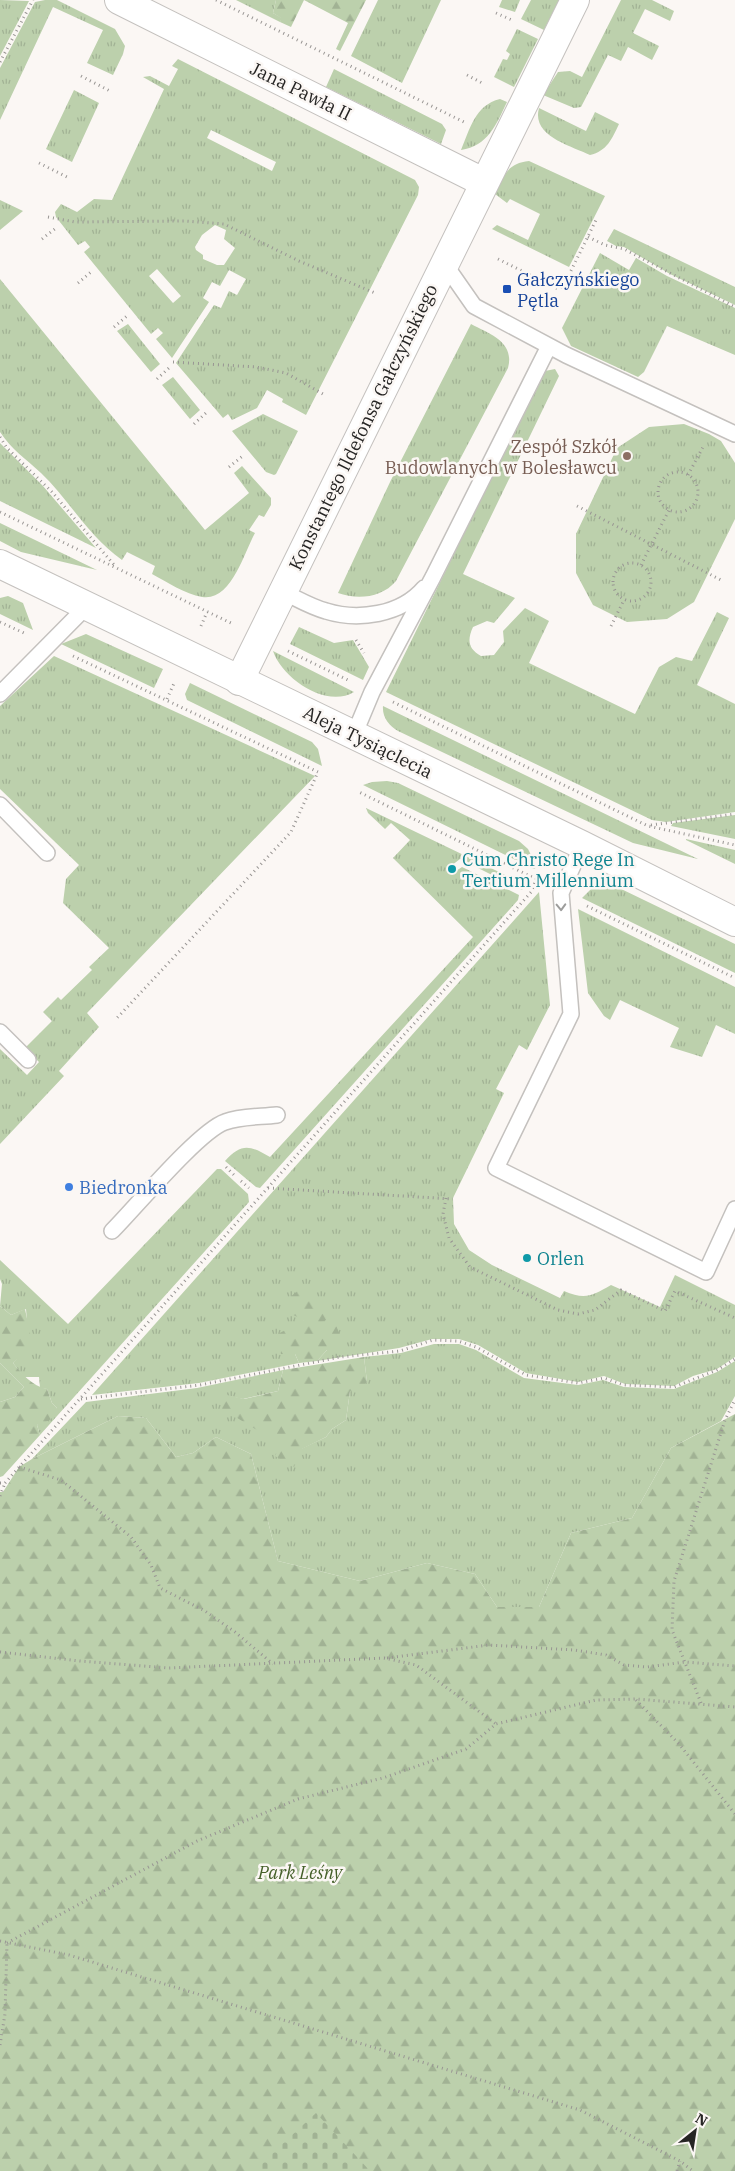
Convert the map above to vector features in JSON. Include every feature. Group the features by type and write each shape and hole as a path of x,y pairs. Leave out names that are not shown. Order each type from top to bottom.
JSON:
{"street":[{"name":"Jana Pawła II","path":"119,0 483,182"},
{"name":"Konstantego Ildefonsa Gałczyńskiego","path":"239,681 574,0"},
{"name":"Aleja Tysiąclecia","path":"0,564 582,845 684,899 735,922"}],"lane":[{"name":"Konstantego Ildefonsa Gałczyńskiego","path":"444,263 474,306 549,346 735,434"},
{"path":"354,735 379,679 433,577 549,346"},
{"path":"283,592 326,612 378,615 419,594 433,577"},
{"path":"0,694 87,606"},
{"path":"0,805 47,853"},
{"path":"582,845 561,893 571,1014 496,1168 706,1272 735,1209"},
{"path":"684,899 735,910"},
{"path":"0,1032 28,1060"},
{"path":"112,1231 195,1144 223,1123 244,1118 277,1115"}],"path":[{"path":"0,62 32,0"},
{"path":"216,0 466,123"},
{"path":"496,13 514,21"},
{"path":"467,75 484,84"},
{"path":"81,76 110,91"},
{"path":"39,163 67,177"},
{"path":"48,217 75,222 186,221 224,224 299,262 374,293"},
{"path":"498,259 558,288 564,285 596,220"},
{"path":"42,239 56,228"},
{"path":"588,237 605,245 624,249 735,307"},
{"path":"78,283 92,271"},
{"path":"114,327 128,315"},
{"path":"157,379 172,364 256,367 286,373 323,394"},
{"path":"194,424 208,411"},
{"path":"688,475 714,424"},
{"path":"0,437 7,448 52,492 117,568"},
{"path":"229,467 244,455"},
{"path":"670,474 688,475 696,486 696,499 693,505 681,512 669,510 663,506 658,495 660,483 670,474"},
{"path":"576,506 721,580"},
{"path":"641,565 669,510"},
{"path":"0,512 233,624"},
{"path":"629,562 641,565 650,575 650,587 643,598 637,601 624,600 615,591 613,585 614,573 618,568 629,562"},
{"path":"611,626 624,600"},
{"path":"202,621 207,612"},
{"path":"340,613 379,679"},
{"path":"0,622 25,634"},
{"path":"282,648 354,683"},
{"path":"67,653 318,772 291,832 117,1018"},
{"path":"167,699 177,677"},
{"path":"391,701 648,826 735,845"},
{"path":"0,1496 5,1483 19,1467 532,891 536,879 357,791"},
{"path":"648,826 735,814"},
{"path":"586,906 735,978"},
{"path":"226,1167 235,1176"},
{"path":"241,1181 249,1188"},
{"path":"268,1188 452,1198"},
{"path":"446,1198 443,1214 449,1238 470,1267 558,1310 578,1314 595,1310 622,1290 665,1311 675,1291 735,1318"},
{"path":"80,1399 200,1385 340,1357 400,1350 433,1340 458,1341 501,1360 526,1375 578,1383 604,1378 624,1385 674,1387 717,1370 735,1359"},
{"path":"701,1702 672,1630 674,1581 725,1420 735,1400"},
{"path":"19,1467 61,1480 131,1537 151,1565 160,1588 204,1611 235,1632 274,1664"},
{"path":"0,1483 5,1483"},
{"path":"0,1652 169,1668 384,1658 489,1645 574,1650 606,1655 624,1665 647,1667 685,1662 735,1666"},
{"path":"384,1658 416,1665 496,1724"},
{"path":"7,1943 197,1841 298,1799 383,1778 466,1749 496,1724 596,1700 701,1702 735,1706"},
{"path":"636,1700 679,1744 735,1814"},
{"path":"0,1941 69,1955 580,2110 680,2161 693,2171"},
{"path":"0,2045 5,2014 7,1943"},
{"path":"677,2171 680,2161"}],"green space":[{"path":"0,0 29,1 0,56"},
{"path":"57,0 115,29 125,46 123,54 113,75 87,63 103,30 53,7 0,120 0,68 35,2"},
{"path":"236,0 276,0 273,13 282,18 280,22"},
{"path":"276,0 304,0 291,27 280,22 281,18 273,13"},
{"path":"304,0 366,0 340,51 336,49 348,23"},
{"path":"378,0 441,0 402,83 351,56"},
{"path":"502,0 520,0 515,12 499,7"},
{"path":"531,0 559,0 544,30 521,19"},
{"path":"621,0 652,0 674,11 670,21 645,9 633,33 659,46 652,60 628,47 621,61 608,55 581,107 574,108 543,95 558,72 570,71 582,77"},
{"path":"517,29 538,39 514,87 494,77 503,59 507,60 510,54 506,51"},
{"path":"178,59 415,180 419,187 418,195 306,415 282,402 283,399 267,390 257,408 232,420 228,414 223,418 176,363 214,305 221,308 229,291 237,295 246,279 229,270 220,286 212,282 203,298 209,302 172,358 156,339 163,333 158,328 151,334 84,252 90,247 85,241 78,245 56,217 55,212 61,204 77,212 94,199 112,200 164,89 143,77 150,76 169,86 178,69 172,66","holes":["211,130 276,162 272,171 207,138","215,225 226,230 224,239 235,248 224,265 217,265 203,259 203,255 196,250 195,247 202,235","157,269 181,296 173,303 149,276"]},
{"path":"334,69 442,124 446,130 441,144 326,87"},
{"path":"74,90 99,103 72,162 46,149"},
{"path":"500,99 507,102 490,133 478,144 461,150 474,119 479,112 492,102"},
{"path":"539,108 586,131 595,112 619,124 605,147 601,151 590,155 563,144 547,133 541,126 538,118"},
{"path":"529,161 605,196 569,267 492,229 497,225 528,240 540,214 510,199 507,203 495,194 503,177 511,168 522,162"},
{"path":"0,200 23,211 0,230"},
{"path":"614,229 735,287 735,305 670,274 624,247 616,246 607,241"},
{"path":"600,253 629,270 636,258 667,276 735,308 735,355 667,326 644,372 638,377 571,346 562,328"},
{"path":"0,279 205,530 249,493 234,473 242,466 271,498 271,505 264,517 259,515 249,530 255,533 235,574 221,592 212,597 202,597 189,593 152,574 155,566 127,552 122,560 99,540 41,473 14,449 0,432"},
{"path":"128,324 160,364 151,372 117,331"},
{"path":"471,324 493,335 504,345 508,352 508,368 396,581 384,591 369,596 361,597 338,593 391,480"},
{"path":"555,369 559,376 463,574 515,598 494,623 487,621 473,627 469,640 471,647 481,656 494,655 504,642 503,631 525,608 549,621 529,663 635,714 659,667 676,657 692,661 717,612 729,618 697,685 735,704 735,812 666,822 652,820 386,692 542,375 545,371"},
{"path":"173,377 200,410 190,419 162,385"},
{"path":"263,414 298,431 274,475 266,472 232,431"},
{"path":"684,424 721,441 735,463 735,519 694,602 667,619 627,622 593,605 576,573 576,534 617,448 649,427"},
{"path":"0,443 43,486 96,548 0,501"},
{"path":"0,523 97,570 21,552 0,541"},
{"path":"8,596 23,603 33,630 0,614 0,598"},
{"path":"299,627 334,643 353,640 369,667 363,680 290,644"},
{"path":"86,634 163,669 154,688 61,644"},
{"path":"273,651 354,692 343,696 331,697 318,694 306,688 286,671"},
{"path":"54,656 315,776 87,1013 99,1027 59,1071 64,1076 0,1144 0,1049 27,1075 39,1062 25,1048 52,1021 43,1012 58,997 61,1000 92,970 89,967 109,948 63,903 66,879 79,865 0,789 0,706"},
{"path":"190,683 312,742 318,749 322,766 187,700 185,694"},
{"path":"383,706 698,859 633,843 398,731 387,721"},
{"path":"387,781 398,783 519,841 528,849 537,867 534,869 363,785"},
{"path":"366,808 526,885 522,890 460,859 447,869 453,873 462,867 519,895 518,900 260,1188 256,1187 225,1161 236,1151 246,1148 257,1150 270,1157 473,937 393,858 410,840 391,823 385,829 368,813"},
{"path":"735,815 735,839 671,826 673,823"},
{"path":"686,840 735,850 735,864"},
{"path":"604,883 615,886 735,944 735,973 582,898 596,884"},
{"path":"539,892 550,1005 527,1050 519,1045 496,1089 504,1093 453,1198 454,1224 469,1250 492,1265 560,1298 564,1291 571,1294 588,1296 611,1285 660,1307 675,1275 735,1305 735,1357 717,1369 693,1376 674,1386 625,1384 604,1376 578,1382 526,1373 478,1345 459,1339 432,1339 399,1348 317,1361 327,1350 315,1334 315,1326 304,1320 295,1354 299,1363 199,1383 92,1395"},
{"path":"578,909 735,987 735,1034 716,1025 702,1057 670,1047 679,1028 620,1000 610,1020 604,1016 588,993"},
{"path":"217,1169 221,1169 248,1194 249,1202 40,1435 37,1425 57,1408 52,1403 47,1389 40,1388 39,1377 24,1377 13,1363 22,1351 26,1338 26,1309 11,1315 0,1306 2,1284 0,1279 0,1260 68,1324"},
{"path":"300,1289 316,1307 325,1309 326,1320 315,1326 315,1334 336,1325 340,1335 334,1352 327,1350 317,1361 299,1363 295,1354 281,1354 276,1335 304,1320 291,1314 289,1298"},
{"path":"0,1306 11,1315 25,1309 33,1348 21,1355 13,1363 32,1382 47,1389 52,1403 57,1408 50,1420 37,1425 40,1435 0,1477 0,1402 15,1397 24,1387 0,1363"},
{"path":"434,1344 459,1344 476,1350 524,1378 578,1385 603,1380 624,1387 674,1389 717,1372 735,1361 735,1396 721,1421 671,1448 632,1518 571,1533 539,1607 497,1607 475,1574 427,1563 360,1581 278,1561 251,1454 216,1437 193,1453 176,1457 146,1418 118,1416 32,1459 86,1402 197,1388 283,1370 278,1391 243,1399 228,1396 301,1449 326,1437 332,1429 346,1420 350,1391 367,1382 364,1357 401,1353"},
{"path":"364,1357 367,1382 358,1392 350,1391 346,1420 332,1429 326,1437 302,1449 294,1467 275,1456 281,1445 221,1408 227,1395 244,1399 278,1391 283,1370"},
{"path":"0,1363 24,1387 15,1397 0,1402"},
{"name":"Park Leśny","path":"735,1414 735,2171 0,2171 0,1492 3,1492 19,1467 118,1416 146,1418 176,1457 193,1453 216,1437 251,1454 278,1561 360,1581 427,1563 475,1574 497,1607 539,1607 571,1533 632,1518 671,1448"},
{"path":"316,2113 370,2171 253,2171"}],"place":[{"name":"Gałczyńskiego Pętla","path":"507,289"},
{"name":"Zespół Szkół Budowlanych w Bolesławcu","path":"627,456"},
{"name":"Cum Christo Rege In Tertium Millennium","path":"452,869"},
{"name":"Biedronka","path":"69,1187"},
{"name":"Orlen","path":"527,1258"}]}
